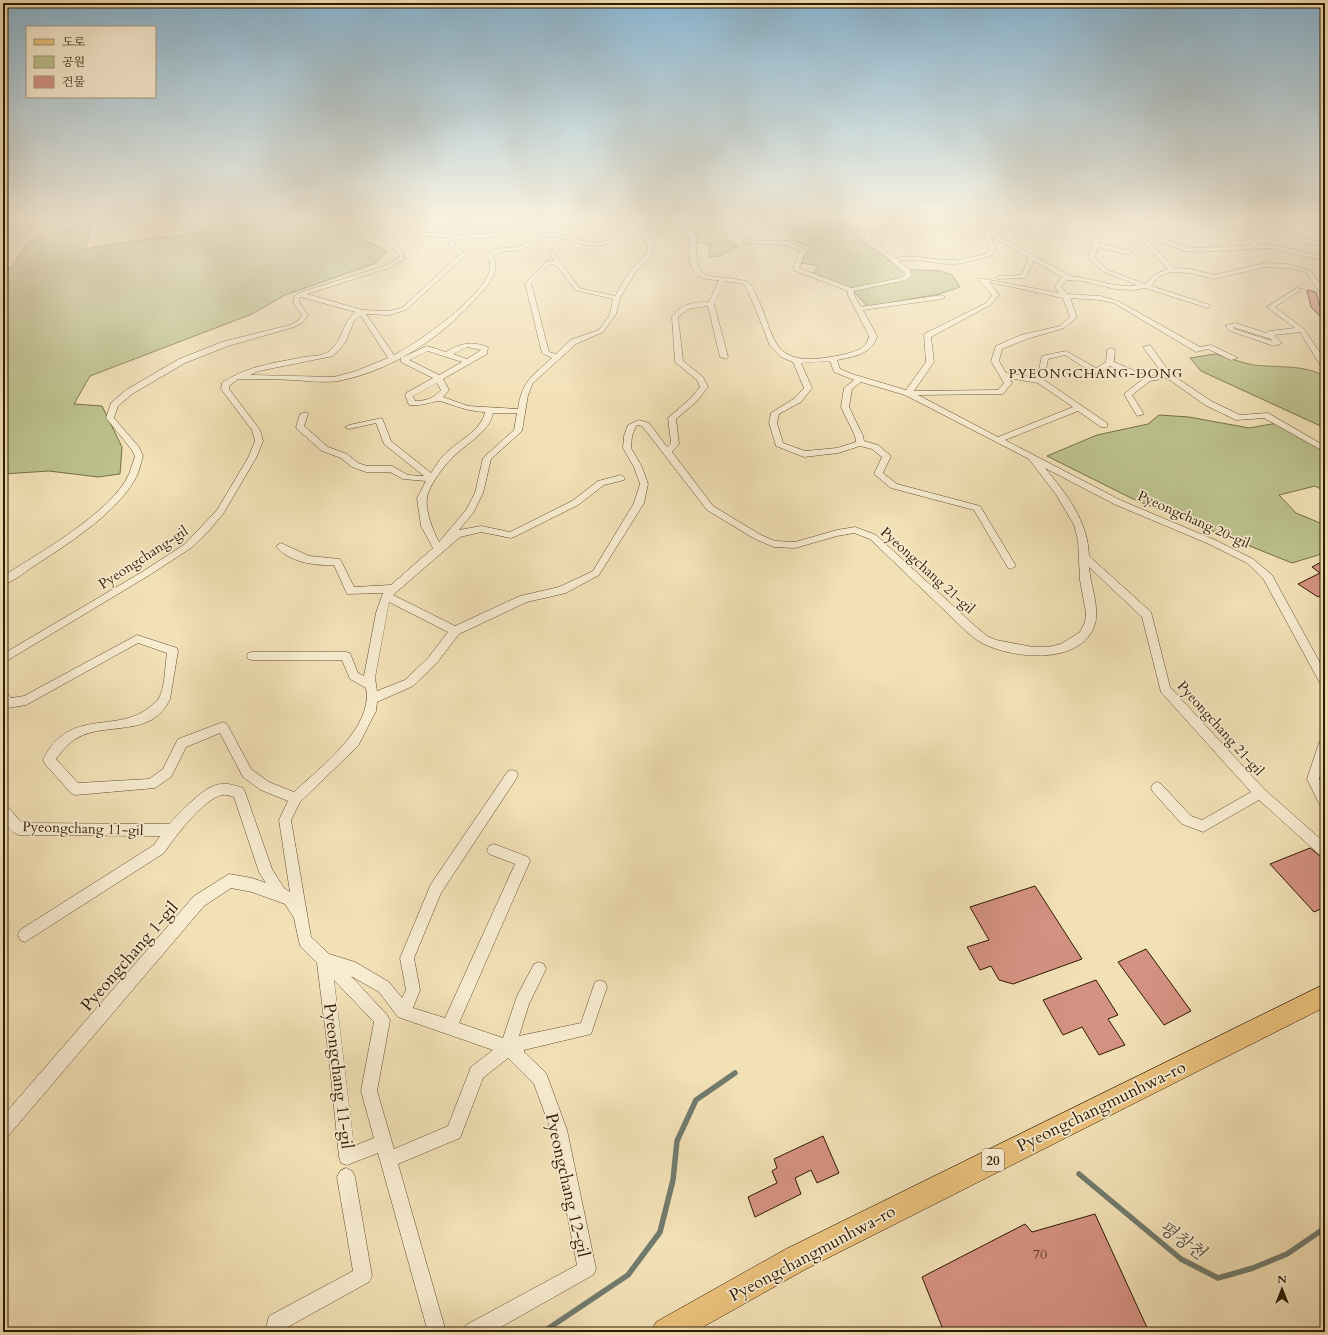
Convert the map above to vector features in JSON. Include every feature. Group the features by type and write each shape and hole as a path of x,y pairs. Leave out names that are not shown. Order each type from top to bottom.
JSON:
{"main road":[{"name":"Pyeongchangmunhwa-ro","path":"666,1332 796,1259 1026,1142 1325,995"}],"street":[{"path":"3,581 96,518 116,499 132,479 139,456 136,448 110,418 114,404 129,392 182,361 206,350 292,326 300,322 305,315 296,299 300,294 336,282"},
{"path":"300,294 362,312 371,311 389,313 404,310 434,282"},
{"path":"236,377 331,379 358,374 392,358 438,331 463,308 485,282"},
{"path":"529,282 546,353 556,357"},
{"path":"572,282 577,289 617,298"},
{"name":"Pyeongchang 11-gil","path":"438,549 470,511 479,493 487,458 518,431 524,395 530,382 573,342 601,331 613,314 617,298 626,282"},
{"path":"721,282 711,304 724,357"},
{"path":"745,282 747,283 759,308 775,349 783,355 796,360 813,361 833,358 867,349 873,342 873,336 850,290"},
{"path":"830,282 850,290 887,282"},
{"path":"908,393 930,362 928,336 988,304 996,295 983,282"},
{"path":"996,282 1065,296 1100,298 1116,302 1199,350 1208,347 1234,358"},
{"path":"908,393 1000,392 1008,383 995,361 999,348 1024,337 1062,327 1074,317 1065,296 1058,286 1061,282"},
{"path":"1096,282 1115,287 1133,288 1147,286 1151,282"},
{"path":"1137,282 1169,295 1208,306"},
{"path":"1315,282 1325,297"},
{"path":"1299,289 1270,307 1302,330 1325,366"},
{"path":"859,309 942,296"},
{"path":"667,452 675,444 672,418 682,409 699,398 704,387 700,379 679,362 675,317 677,312 693,304 711,304"},
{"path":"362,312 392,358"},
{"path":"236,377 257,369 330,354 341,343 352,318 362,312"},
{"path":"1274,338 1235,325 1228,326 1232,330 1274,344 1278,343 1274,338 1269,333 1302,330"},
{"path":"404,360 438,378 445,390 439,398 423,405 412,403 409,395 438,378 468,362 484,352 485,349 472,343 466,343 448,354"},
{"path":"1147,347 1168,376 1208,403 1239,418 1265,415 1325,449"},
{"path":"331,379 343,384 367,377 427,348 468,362"},
{"path":"1110,363 1111,350"},
{"path":"1040,381 1045,358 1066,353 1096,371 1110,363"},
{"name":"Pyeongchang 20-gil","path":"833,358 837,370 860,379 908,393 1117,502 1212,542 1250,561 1268,578 1325,682"},
{"path":"796,360 808,388 798,400 775,413 773,423 779,444 804,454 838,450 860,443 875,447 887,456 878,474 894,486 977,508 1011,566"},
{"path":"1110,363 1148,379"},
{"path":"1002,375 1040,381 1104,425"},
{"path":"1140,414 1128,394 1148,379 1168,376"},
{"name":"Pyeongchang-gil","path":"3,659 188,546 220,512 252,458 259,441 256,430 225,389 225,385 236,377"},
{"path":"860,379 848,388 845,407 859,436 860,443"},
{"path":"439,398 450,405 490,410 521,411"},
{"path":"997,440 1079,408"},
{"path":"438,549 426,526 422,498 432,478 447,457 473,435 490,417 490,410"},
{"path":"304,414 300,427 325,448 344,456 355,465 366,469 392,468 406,477 422,479 432,478"},
{"path":"349,427 379,420 387,442 432,478"},
{"name":"Pyeongchang 21-gil","path":"455,631 524,599 562,590 596,573 639,503 644,484 638,467 627,448 628,436 632,425 638,422 646,425 710,508 758,537 774,544 795,545 837,533 855,530 873,538 971,629 986,640 1008,647 1040,652 1065,648 1078,641 1087,630 1091,614 1085,579 1086,558 1082,534 1072,513 1050,480 1032,458"},
{"name":"Pyeongchang 11-gil","path":"437,1332 369,1091 382,1020 357,992 305,941 285,820 296,798 354,742 370,711 371,686 369,678 380,613 390,593 438,549 457,534 481,529 511,535 575,503 601,483 621,478"},
{"path":"281,546 299,558 321,562 337,561 351,591 390,593 455,631 432,661 409,683 371,699"},
{"name":"Pyeongchang 21-gil","path":"1086,558 1147,615 1165,689 1260,794 1203,826 1186,820 1157,788"},
{"path":"3,696 8,703 26,700 137,638 173,651 164,701 146,716 126,724 85,728 71,734 54,750 49,760 75,789 151,784 167,773 182,743 223,727 247,773 265,786 296,798"},
{"path":"252,656 346,656 354,676 371,686"},
{"path":"1325,743 1313,779 1325,803"},
{"path":"324,960 350,967 384,987 403,1012 413,990 407,958 436,889 512,775"},
{"name":"Pyeongchang 11-gil","path":"25,935 159,849 172,830 200,801 221,789 240,792 266,872 281,895"},
{"path":"1260,794 1325,851"},
{"name":"Pyeongchang 11-gil","path":"3,810 19,829 172,830"},
{"path":"449,1027 522,861 494,850"},
{"name":"Pyeongchang 1-gil","path":"3,1129 199,901 228,881 252,885 290,899 302,922"},
{"path":"281,895 296,888"},
{"name":"Pyeongchang 11-gil","path":"324,960 338,1067 347,1157 384,1142"},
{"path":"512,1051 522,1001 538,969"},
{"path":"388,1160 454,1132 477,1073 512,1051 517,1044 586,1029 600,987"},
{"name":"Pyeongchang 12-gil","path":"403,1012 449,1027 512,1051 540,1079 559,1130 586,1269 473,1332"},
{"path":"274,1332 276,1323 363,1276 346,1177"}],"green space":[{"path":"3,282 321,282 285,295 252,314 90,376 74,404 102,406 122,447 120,474 98,477 49,471 3,474"},
{"path":"837,282 957,282 960,287 939,294 867,307 856,294"},
{"path":"1215,354 1254,365 1300,368 1325,377 1325,428 1201,371 1190,358"},
{"path":"1159,415 1189,417 1249,428 1278,423 1325,451 1325,491 1315,486 1279,495 1296,513 1325,525 1325,553 1292,563 1133,499 1047,456 1097,435 1148,424"}],"building":[{"path":"1307,290 1316,292 1324,320 1311,307"},
{"path":"1325,560 1325,593 1318,597 1298,584 1320,573 1312,567"},
{"path":"1310,848 1325,860 1325,907 1314,912 1270,864"},
{"path":"1035,886 1082,959 1013,984 999,980 991,966 980,970 967,947 989,940 970,907"},
{"path":"1146,949 1191,1011 1164,1025 1118,962"},
{"path":"1096,980 1118,1015 1108,1019 1125,1045 1099,1055 1082,1027 1063,1035 1043,1000"},
{"path":"823,1136 839,1173 817,1183 811,1170 795,1178 801,1194 755,1217 748,1197 777,1183 772,1171 777,1168 774,1159"},
{"path":"1095,1214 1149,1332 944,1332 922,1277 1025,1224 1032,1232"}],"waterway":[{"path":"543,1332 628,1275 660,1232 673,1180 677,1141 696,1100 735,1073"},
{"name":"평창천","path":"1079,1174 1181,1259 1218,1278 1253,1268 1287,1254 1325,1228"}],"district":[{"name":"PYEONGCHANG-DONG","path":"1096,373"}]}
